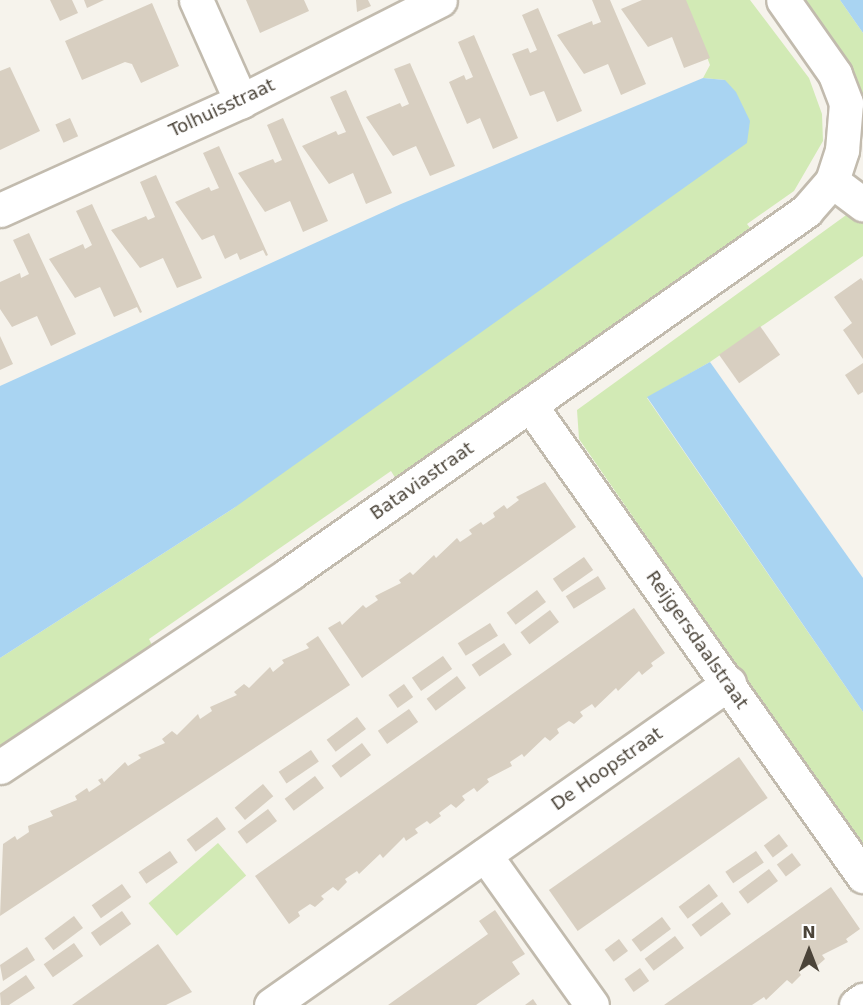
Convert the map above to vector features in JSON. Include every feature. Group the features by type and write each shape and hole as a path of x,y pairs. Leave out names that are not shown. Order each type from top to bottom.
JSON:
{"street":[{"path":"196,0 241,101"},
{"name":"Tolhuisstraat","path":"0,210 241,101 440,0"},
{"path":"783,0 835,74 846,103 842,150 832,181 863,204"},
{"name":"Bataviastraat","path":"0,766 289,574 806,211 832,181"},
{"name":"Reijgersdaalstraat","path":"530,405 729,683 863,876"},
{"name":"De Hoopstraat","path":"271,1005 729,683"},
{"path":"485,855 592,1005"},
{"path":"856,1005 863,1000"}],"green space":[{"path":"685,0 750,0 809,78 822,114 823,141 794,191 747,224 754,233 399,484 391,471 149,639 156,653 0,750 0,658 234,508 725,80 703,78 710,65"},
{"path":"799,0 840,0 863,33 863,106"},
{"path":"849,213 863,223 863,256 710,362 647,398 863,712 863,849 579,439 577,410"},
{"path":"218,843 246,875 177,936 149,903"}],"water":[{"path":"840,0 863,0 863,33"},
{"path":"703,78 725,80 736,92 750,121 747,143 234,508 0,658 0,386 401,204"},
{"path":"710,362 863,578 863,712 647,397"}],"building":[{"path":"50,0 72,0 78,13 60,21"},
{"path":"84,0 104,0 87,8"},
{"path":"246,0 304,0 309,11 260,33"},
{"path":"356,0 368,0 371,6 357,12"},
{"path":"592,0 610,0 646,84 621,95 608,64 584,74 557,35 592,21 593,25 601,22"},
{"path":"642,0 686,0 710,58 684,68 672,37 648,47 621,9"},
{"path":"152,3 179,66 141,83 132,64 125,62 82,80 65,41"},
{"path":"538,8 582,111 557,122 544,91 530,96 512,54 528,48 530,53 537,50 522,15"},
{"path":"474,35 518,138 493,149 480,118 467,124 449,82 464,75 466,80 473,77 458,42"},
{"path":"410,63 455,166 430,176 416,146 393,156 366,117 400,103 402,107 409,104 394,69"},
{"path":"10,67 40,131 0,150 0,71"},
{"path":"346,90 392,193 366,204 353,173 329,184 302,146 336,131 338,135 346,132 330,97"},
{"path":"70,118 78,136 64,143 55,125"},
{"path":"283,118 328,221 303,232 290,201 265,212 238,173 273,159 275,163 282,160 267,125"},
{"path":"219,146 268,255 266,256 263,250 240,260 237,253 225,259 214,235 202,240 175,202 209,187 211,191 219,188 203,153"},
{"path":"156,175 202,278 177,288 163,258 140,268 111,230 146,216 148,220 155,217 140,182"},
{"path":"92,204 142,312 140,313 137,307 114,317 100,287 75,298 49,259 83,244 85,249 92,245 76,211"},
{"path":"29,233 76,334 51,346 37,316 12,327 0,309 0,282 20,273 21,278 29,274 13,240"},
{"path":"861,278 863,281 863,359 843,330 852,323 834,297"},
{"path":"760,326 780,355 739,383 719,355"},
{"path":"0,336 13,364 0,370"},
{"path":"863,363 863,392 858,395 845,375"},
{"path":"545,482 576,527 362,678 328,628 340,621 342,625 363,605 366,608 378,600 375,596 401,583 399,580 410,572 413,575 434,555 436,558 457,538 460,542 472,534 469,530 495,517 493,513 504,505 507,509 519,500 516,497"},
{"path":"584,557 593,570 562,592 553,579"},
{"path":"598,576 606,589 574,609 566,596"},
{"path":"537,590 546,602 516,625 507,613"},
{"path":"634,608 665,653 651,663 653,666 642,675 639,671 595,708 592,704 580,712 583,716 574,724 569,721 557,729 559,733 550,741 545,737 524,757 522,754 510,762 512,766 487,779 489,782 477,792 474,788 462,796 465,800 456,808 451,804 430,824 427,821 415,829 418,833 406,841 404,837 383,858 380,854 359,874 357,871 345,879 347,882 338,891 333,887 321,896 324,899 315,907 310,904 298,912 300,916 289,924 255,876"},
{"path":"550,610 559,622 529,644 520,632"},
{"path":"490,623 498,636 466,656 458,643"},
{"path":"318,636 350,685 0,916 3,844 15,836 17,840 29,832 28,826 53,816 50,811 77,800 75,796 87,788 89,792 101,784 98,780 102,778 104,782 125,762 128,766 141,758 138,755 165,743 162,739 172,731 177,735 198,714 200,719 212,711 210,707 237,695 234,692 244,684 249,688 270,667 273,672 284,663 282,660 309,648 306,644"},
{"path":"504,643 512,655 479,676 472,665"},
{"path":"443,656 452,669 421,691 412,678"},
{"path":"457,676 466,688 436,711 427,699"},
{"path":"404,684 413,697 398,708 388,695"},
{"path":"409,709 418,722 387,744 378,731"},
{"path":"357,717 366,729 336,752 327,740"},
{"path":"362,743 371,755 341,778 332,766"},
{"path":"311,750 319,762 286,783 279,772"},
{"path":"739,757 768,798 578,931 549,890"},
{"path":"315,776 324,788 294,811 285,799"},
{"path":"263,784 273,796 245,820 235,808"},
{"path":"268,809 277,821 247,844 238,832"},
{"path":"217,817 226,829 196,852 187,840"},
{"path":"779,834 788,846 773,857 764,845"},
{"path":"170,851 178,863 146,884 138,872"},
{"path":"756,851 764,863 733,883 725,872"},
{"path":"792,853 801,865 786,876 777,864"},
{"path":"769,869 778,881 748,904 739,892"},
{"path":"122,884 131,897 101,918 92,905"},
{"path":"709,884 718,896 688,919 679,907"},
{"path":"831,887 860,929 846,939 848,942 822,955 825,959 816,967 811,964 799,972 801,975 792,984 787,980 766,1000 764,997 752,1005 664,1005"},
{"path":"722,902 731,914 701,937 692,925"},
{"path":"495,910 525,954 512,962 520,974 476,1005 388,1005 488,934 479,921"},
{"path":"122,911 131,924 100,946 91,933"},
{"path":"74,916 83,928 53,950 44,938"},
{"path":"662,917 671,929 641,952 632,940"},
{"path":"675,936 684,948 654,971 645,959"},
{"path":"619,939 628,951 614,962 605,950"},
{"path":"74,943 83,956 53,977 44,964"},
{"path":"158,944 192,992 166,1005 72,1005"},
{"path":"27,947 35,960 3,981 0,965"},
{"path":"640,968 649,981 634,992 624,979"},
{"path":"26,975 35,988 9,1005 1,1005 0,993"},
{"path":"533,999 537,1005 525,1005"}]}
